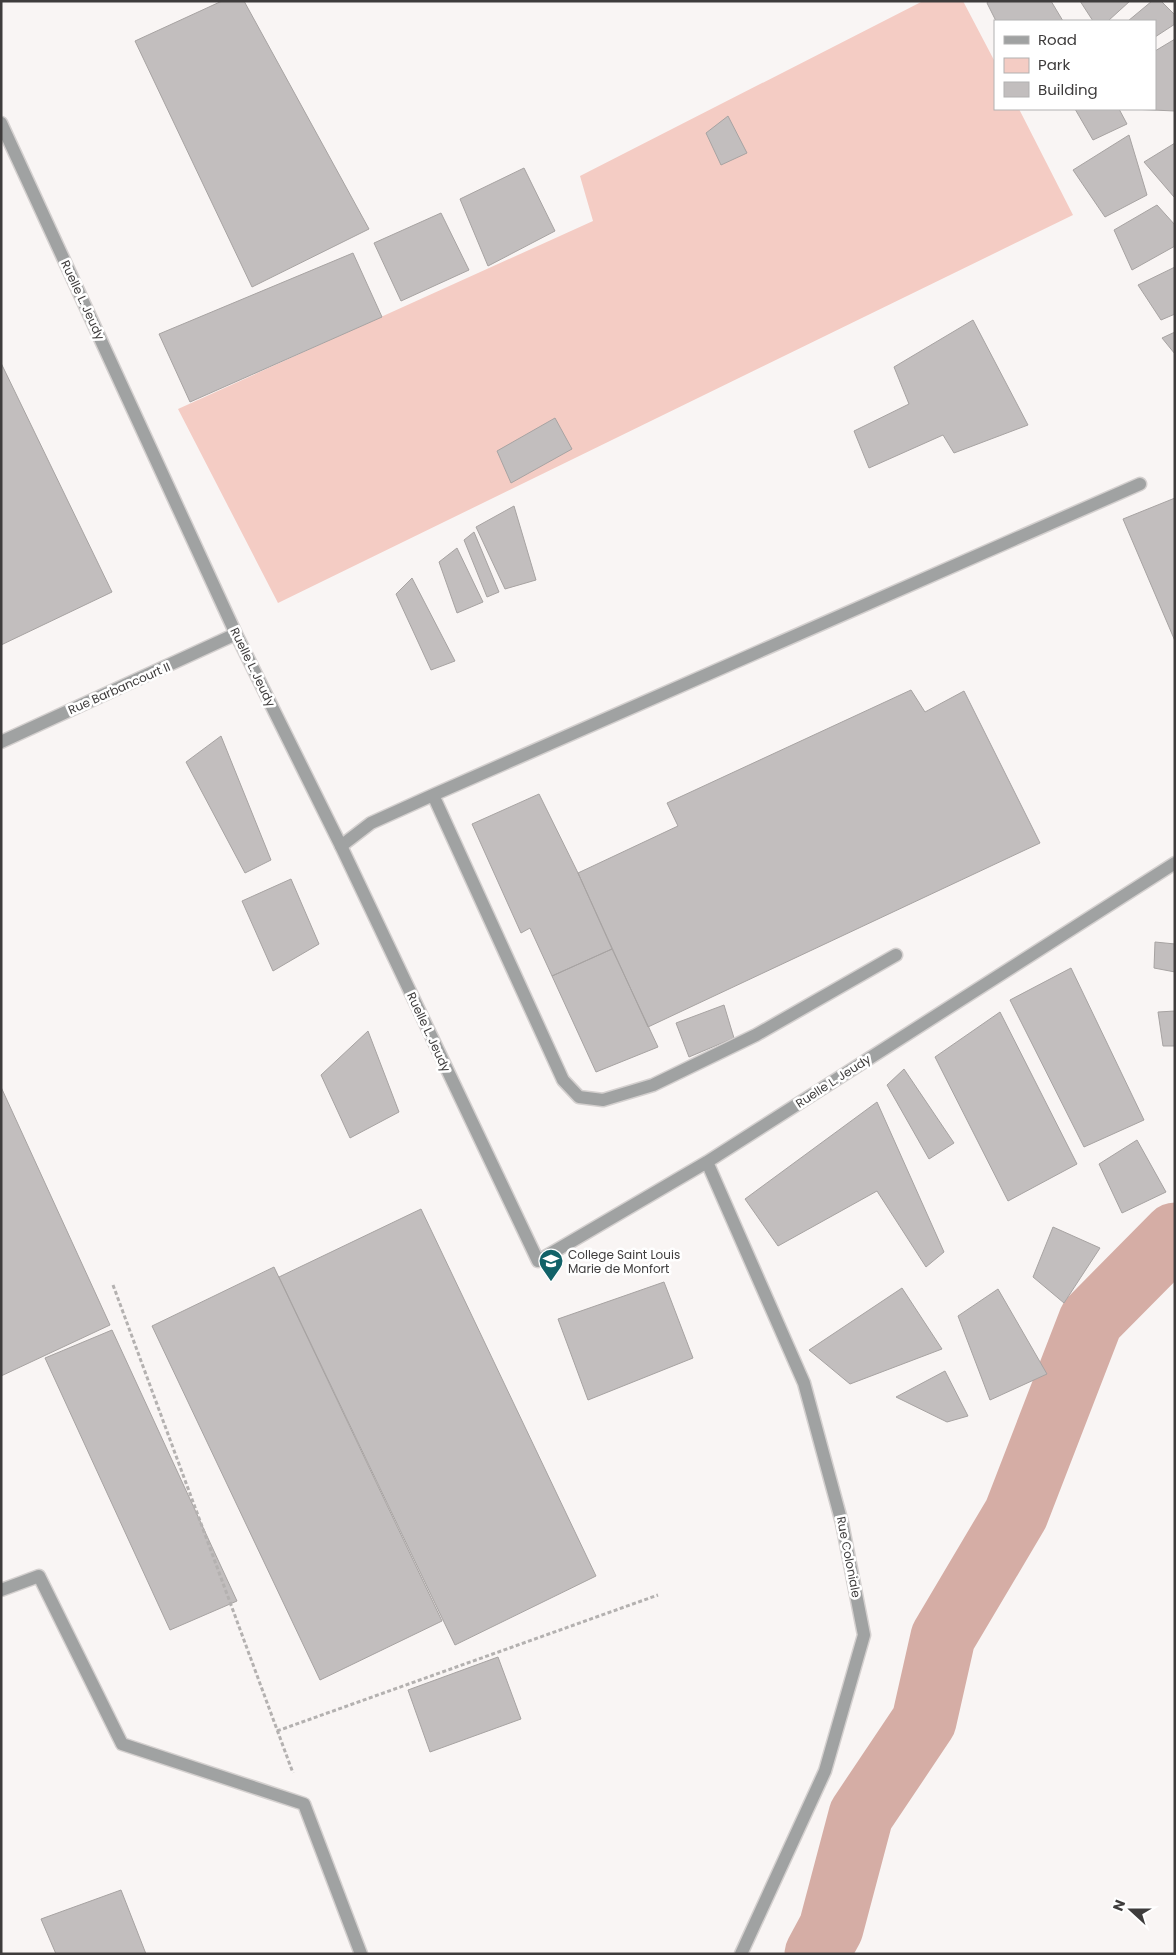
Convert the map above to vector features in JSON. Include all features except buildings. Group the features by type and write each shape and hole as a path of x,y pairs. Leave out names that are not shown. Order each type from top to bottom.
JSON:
{"street":[{"name":"Ruelle L. Jeudy","path":"1,122 236,634 341,846 538,1261 707,1162 1175,863"},
{"path":"341,846 371,823 1140,484"},
{"name":"Rue Barbancourt II","path":"1,742 236,634"},
{"path":"433,795 563,1080 579,1098 603,1100 653,1085 756,1035 896,955"},
{"name":"Rue Coloniale","path":"707,1162 804,1383 842,1522 864,1635 825,1772 741,1954"},
{"path":"1,1590 39,1576 122,1744 304,1804 361,1954"}],"path":[{"path":"112,1284 304,1804"},
{"path":"277,1731 658,1596"}],"green space":[{"path":"923,1 963,1 994,60 994,110 1020,110 1073,215 278,603 178,409 593,221 580,176"}],"waterway":[{"path":"817,1954 831,1928 861,1815 924,1721 943,1637 1016,1514 1091,1320 1175,1235"}],"place":[{"name":"College Saint Louis Marie de Monfort","path":"551,1282"}]}
